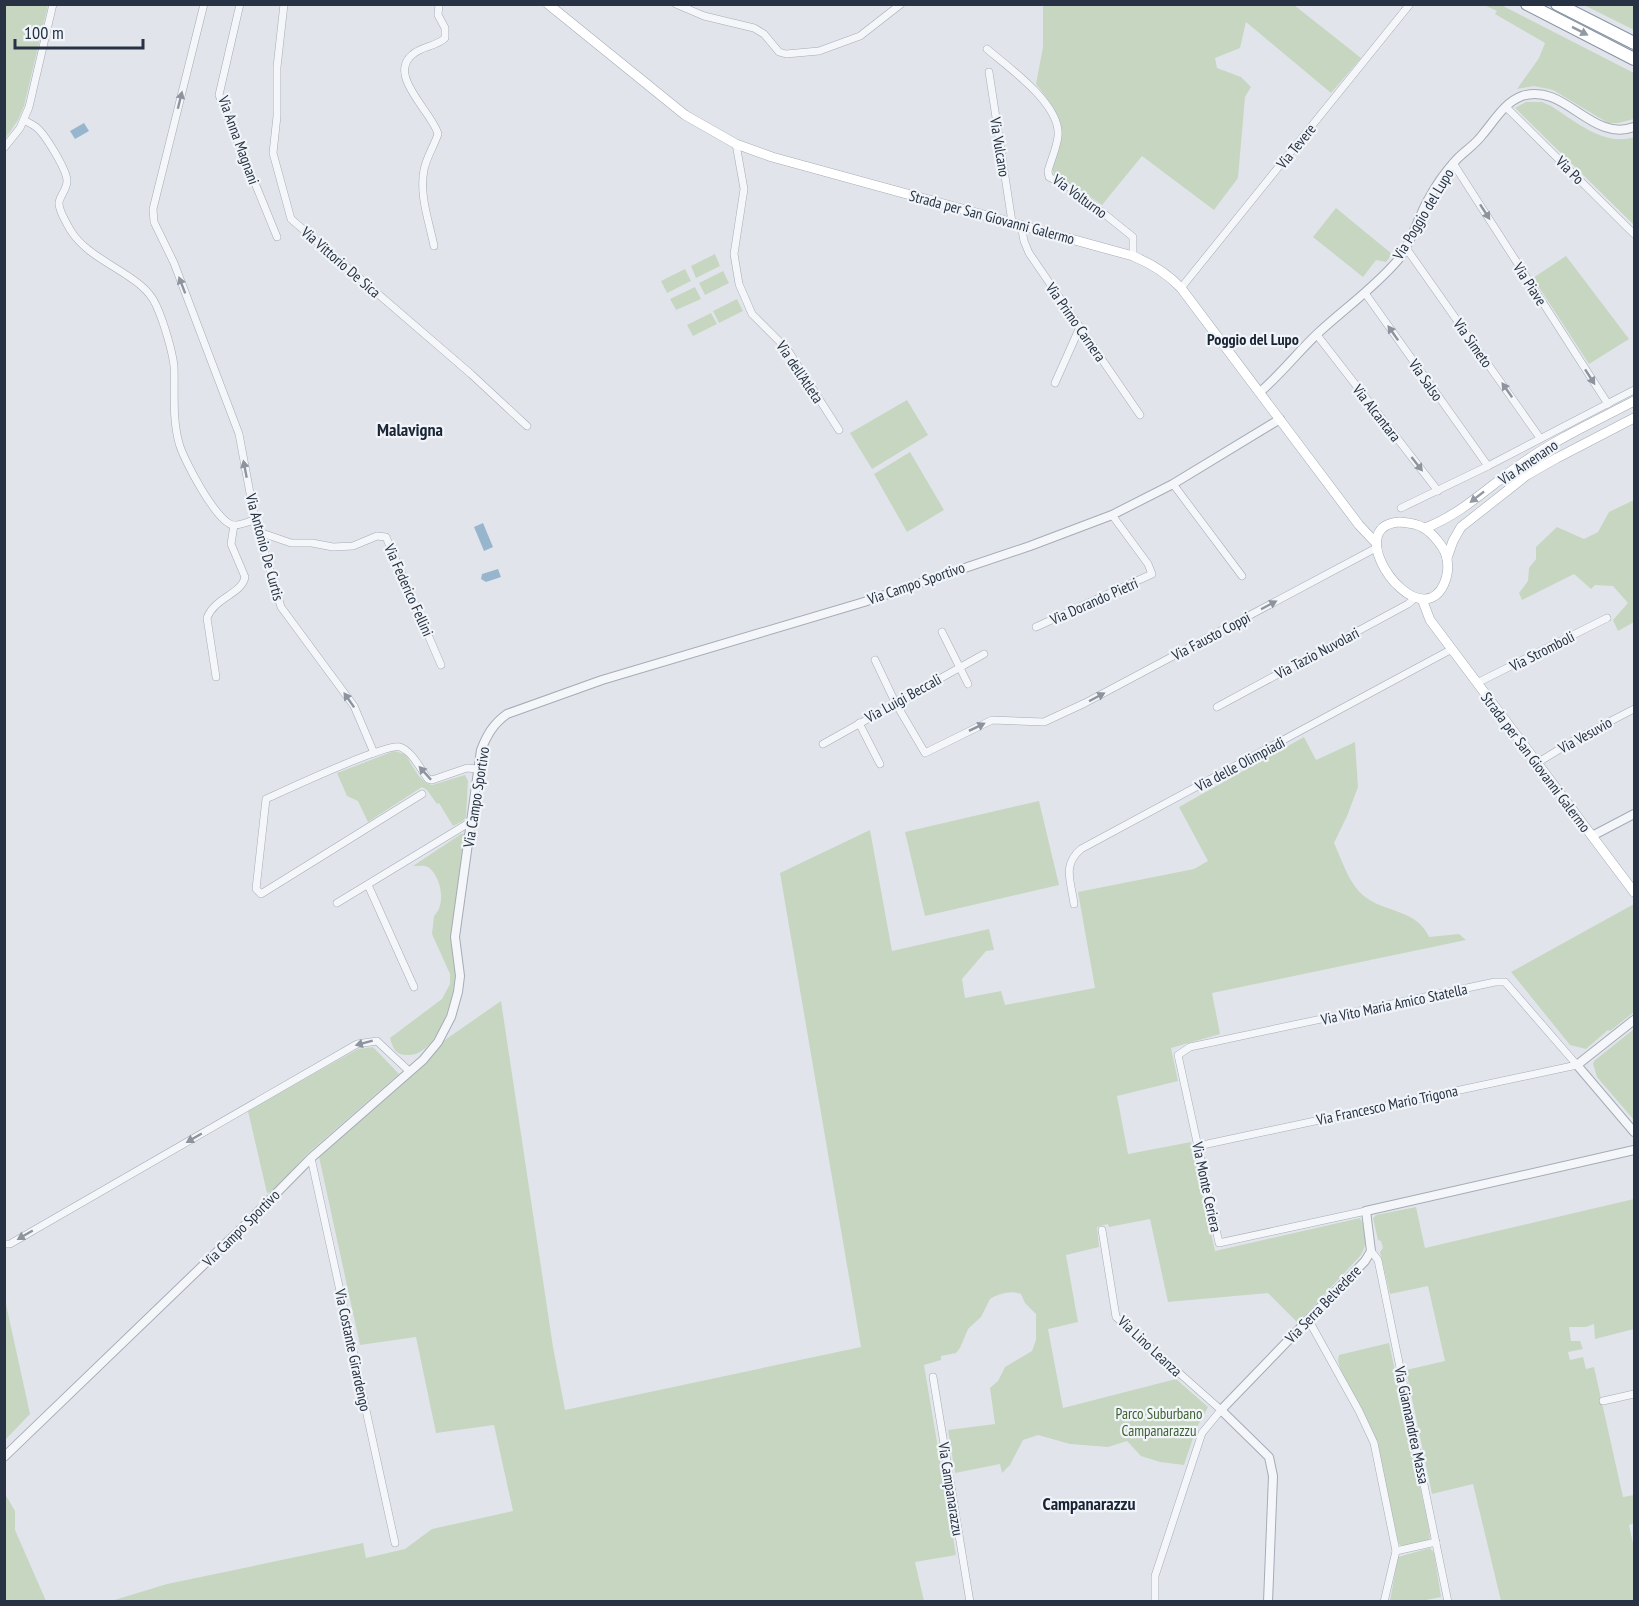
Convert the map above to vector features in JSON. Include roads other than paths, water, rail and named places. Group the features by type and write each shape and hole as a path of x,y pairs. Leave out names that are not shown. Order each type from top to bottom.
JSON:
{"highway":[{"path":"1527,4 1634,58"},
{"path":"1557,4 1635,43"}],"main road":[{"name":"Strada per San Giovanni Galermo","path":"548,4 685,115 736,144 772,157 1133,256 1153,265 1171,277 1181,288 1376,545"},
{"name":"Via Amenano","path":"1425,528 1456,513 1549,445 1635,401"},
{"name":"Via Amenano","path":"1448,558 1453,541 1461,527 1527,476 1635,418"},
{"path":"1359,525 1371,528 1400,522 1414,524 1425,528 1442,547 1448,558 1447,574 1443,586 1434,596 1431,604 1439,632"},
{"path":"1383,527 1378,533 1376,545 1385,569 1395,583 1419,599 1439,632"},
{"path":"1419,599 1434,596"},
{"name":"Strada per San Giovanni Galermo","path":"1439,632 1635,892"}],"street":[{"path":"4,147 24,120 29,107 53,4"},
{"name":"Via Antonio De Curtis","path":"204,4 153,209 154,222 174,263 239,434 255,519 281,607 354,706 374,753"},
{"name":"Via Anna Magnani","path":"240,4 219,95 277,237"},
{"name":"Via Vittorio De Sica","path":"284,4 273,153 291,219 471,374 527,426"},
{"path":"434,246 423,198 423,179 425,164 438,134 432,119 409,88 406,68 408,59 413,54 445,38 445,28 438,15 439,4"},
{"path":"676,4 704,16 754,28 764,34 779,52 786,54 819,51 860,36 901,4"},
{"name":"Via Tevere","path":"1181,288 1410,4"},
{"name":"Via Volturno","path":"987,49 1033,86 1047,104 1058,134 1048,171 1049,177 1076,191 1133,237 1133,256"},
{"name":"Via Vulcano","path":"989,72 1017,223"},
{"name":"Via Poggio del Lupo","path":"1260,392 1278,378 1317,334 1365,293 1398,260 1428,201 1453,163 1477,142 1514,100 1522,96 1542,95 1558,100 1605,128 1614,131 1635,127"},
{"name":"Via Po","path":"1506,107 1635,234"},
{"path":"24,120 37,127 65,168 67,184 59,202 72,233 96,257 140,285 156,305 174,364 174,396 179,444 198,482 220,517 234,525 255,519"},
{"name":"Via dell'Atleta","path":"736,144 744,189 734,254 739,284 752,314 787,349 839,430"},
{"name":"Via Piave","path":"1453,163 1608,404"},
{"name":"Via Primo Carnera","path":"1017,223 1029,253 1140,415"},
{"name":"Via Simeto","path":"1406,248 1540,438"},
{"name":"Via Salso","path":"1365,293 1488,466"},
{"path":"1055,384 1080,327"},
{"name":"Via Alcantara","path":"1317,334 1438,491"},
{"path":"1401,508 1635,390"},
{"name":"Via Campo Sportivo","path":"4,1457 246,1224 311,1158 423,1060 438,1042 451,1017 458,992 460,976 455,937 480,750 488,733 507,714 602,680 864,602 1112,516 1173,484 1280,420"},
{"path":"1173,484 1242,576"},
{"name":"Via Dorando Pietri","path":"1036,627 1152,574 1148,564 1112,516"},
{"path":"216,677 207,618 218,602 244,583 245,577 231,544 234,525"},
{"name":"Via Federico Fellini","path":"259,532 291,543 312,543 333,547 352,546 377,536 386,537 441,664"},
{"name":"Via Fausto Coppi","path":"895,702 925,753 992,720 1044,722 1085,703 1376,545"},
{"name":"Via Tazio Nuvolari","path":"1217,707 1419,599"},
{"name":"Via Stromboli","path":"1477,683 1607,618"},
{"path":"942,633 968,684"},
{"name":"Via delle Olimpiadi","path":"1074,904 1069,865 1081,849 1452,650"},
{"name":"Via Luigi Beccali","path":"822,744 984,654"},
{"path":"875,660 895,702"},
{"name":"Via Vesuvio","path":"1537,763 1578,738 1635,709"},
{"path":"859,723 880,764"},
{"path":"422,794 261,894 256,889 266,799 393,747 406,750 428,779 432,780 467,768 477,769"},
{"path":"1592,836 1635,814"},
{"path":"337,903 472,821"},
{"path":"368,885 414,987"},
{"name":"Via Vito Maria Amico Statella","path":"1178,1055 1190,1047 1495,982 1505,982 1577,1065"},
{"path":"1635,1020 1577,1065 1635,1132"},
{"path":"4,1244 10,1244 357,1044 377,1041 409,1071"},
{"name":"Via Monte Ceriera","path":"1178,1055 1219,1243 1366,1211"},
{"name":"Via Francesco Mario Trigona","path":"1198,1146 1577,1065"},
{"path":"1366,1211 1635,1150"},
{"name":"Via Costante Girardengo","path":"311,1158 395,1543"},
{"name":"Via Serra Belvedere","path":"1155,1602 1155,1576 1202,1433 1221,1410 1365,1261 1371,1251 1366,1211"},
{"name":"Via Lino Leanza","path":"1102,1230 1116,1317 1221,1410"},
{"name":"Via Giannandrea Massa","path":"1371,1251 1378,1260 1448,1602"},
{"path":"1308,1319 1374,1443 1396,1551 1384,1602"},
{"name":"Via Campanarazzu","path":"933,1377 970,1602"},
{"path":"1603,1401 1635,1394"},
{"path":"1221,1410 1269,1457 1273,1476 1268,1602"},
{"path":"1396,1551 1436,1542"}],"water":[{"path":"84,123 89,131 75,139 70,131"},
{"path":"483,523 493,547 484,551 474,527"},
{"path":"498,569 501,577 486,582 481,579 482,574"}],"district":[{"name":"Poggio del Lupo","path":"1253,339"},
{"name":"Malavigna","path":"410,429"},
{"name":"Campanarazzu","path":"1089,1503"}],"park label":[{"name":"Parco Suburbano Campanarazzu","path":"1159,1422"}]}
